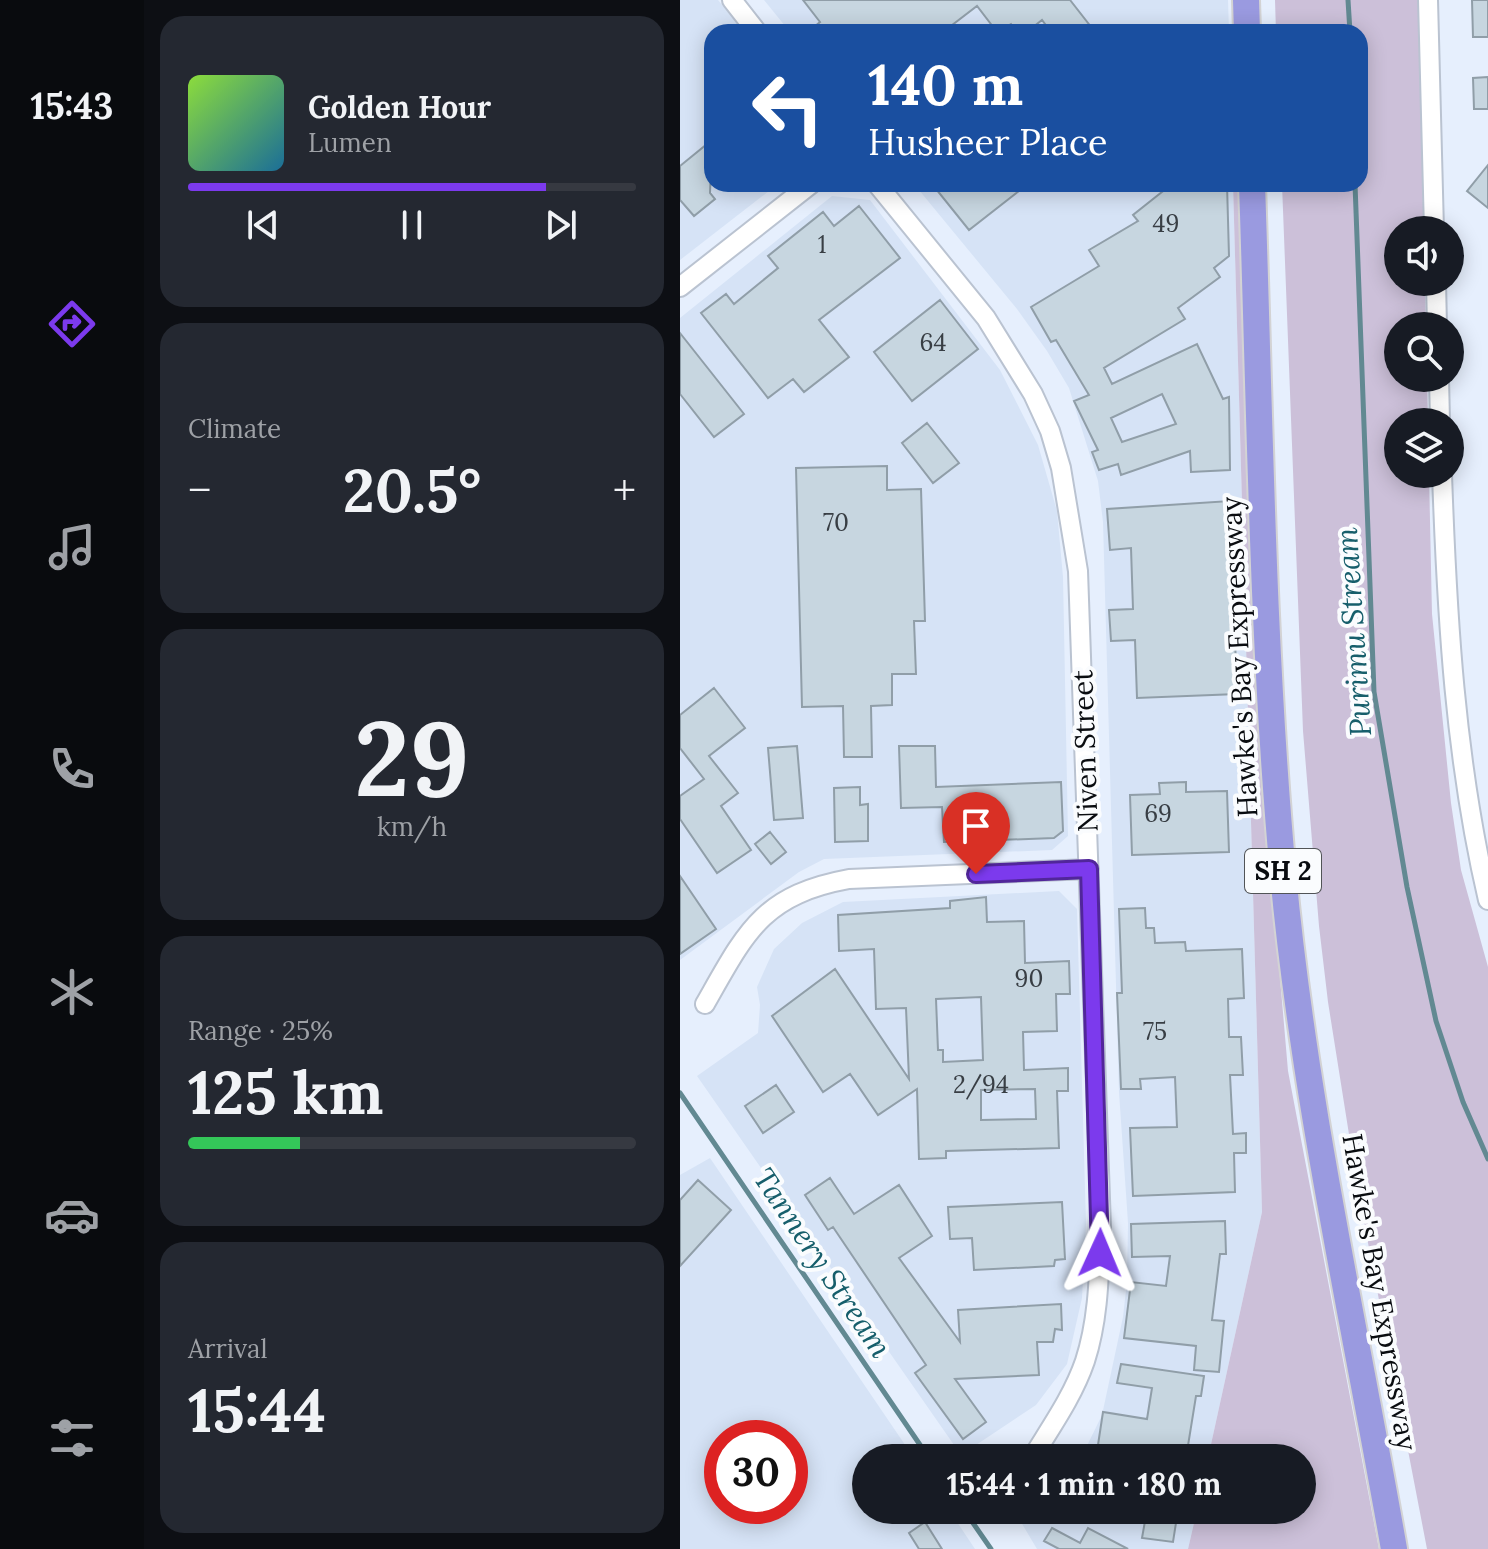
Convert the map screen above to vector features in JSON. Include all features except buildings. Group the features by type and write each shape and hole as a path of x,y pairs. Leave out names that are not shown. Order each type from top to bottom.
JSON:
{"highway":[{"path":"1246,0 1247,24"},
{"path":"1261,0 1262,24"},
{"name":"Hawke's Bay Expressway","path":"1252,192 1268,621 1283,876 1311,1091 1394,1549"},
{"name":"Hawke's Bay Expressway","path":"1266,192 1287,743 1295,842 1335,1155 1407,1549"}],"street":[{"path":"732,0 751,24"},
{"path":"1428,0 1434,216"},
{"path":"680,287 801,192"},
{"name":"Niven Street","path":"884,192 986,318 1033,394 1050,431 1070,513 1078,571 1101,1227 1094,1323 1084,1362 1067,1401 1041,1444"},
{"path":"1442,488 1447,614 1456,717 1465,792 1488,900"},
{"path":"705,1004 743,938 768,911 788,897 819,884 849,879 1089,869"}],"shaded area":[{"path":"680,0 718,0 738,24 704,24 704,192 768,192 680,260"},
{"path":"764,0 1228,0 1229,24 784,24"},
{"path":"1275,0 1419,0 1424,216 1384,216 1384,296 1425,296 1426,312 1384,312 1384,392 1427,392 1428,408 1384,408 1384,488 1429,488 1432,614 1451,803 1461,870 1488,967 1488,1549 1427,1549 1358,1191 1328,1002 1303,731 1282,192 1368,192 1368,24 1276,24"},
{"path":"921,192 1233,192 1262,1212 1211,1444 1088,1444 1102,1415 1123,1317 1128,1223 1119,1092 1103,522 1098,481 1069,388 1017,309"},
{"path":"1233,192 1241,192 1262,768 1288,1071 1379,1549 1188,1549 1194,1524 1316,1524 1316,1444 1211,1444 1262,1212"},
{"path":"832,196 870,200 1000,370 1038,445 1057,511 1063,577 1068,836 1052,850 824,859 799,872 680,960 680,318"},
{"path":"1059,891 1077,909 1086,1224 1082,1298 1067,1364 1036,1405 978,1444 953,1444 697,1076 758,1033 760,1005 757,987 774,949 802,923 843,902"},
{"path":"710,1158 904,1444 852,1444 852,1524 958,1524 975,1549 680,1549 680,1175"},
{"path":"1022,1524 1194,1524 1188,1549 1037,1549"}],"waterway":[{"name":"Purimu Stream","path":"1348,0 1350,24"},
{"name":"Purimu Stream","path":"1355,192 1374,692 1407,887 1436,1021 1463,1102 1488,1159"},
{"name":"Tannery Stream","path":"680,1093 919,1444"},
{"name":"Tannery Stream","path":"974,1524 991,1549"}],"route":[{"path":"976,874 1089,869 1100,1253"}]}
